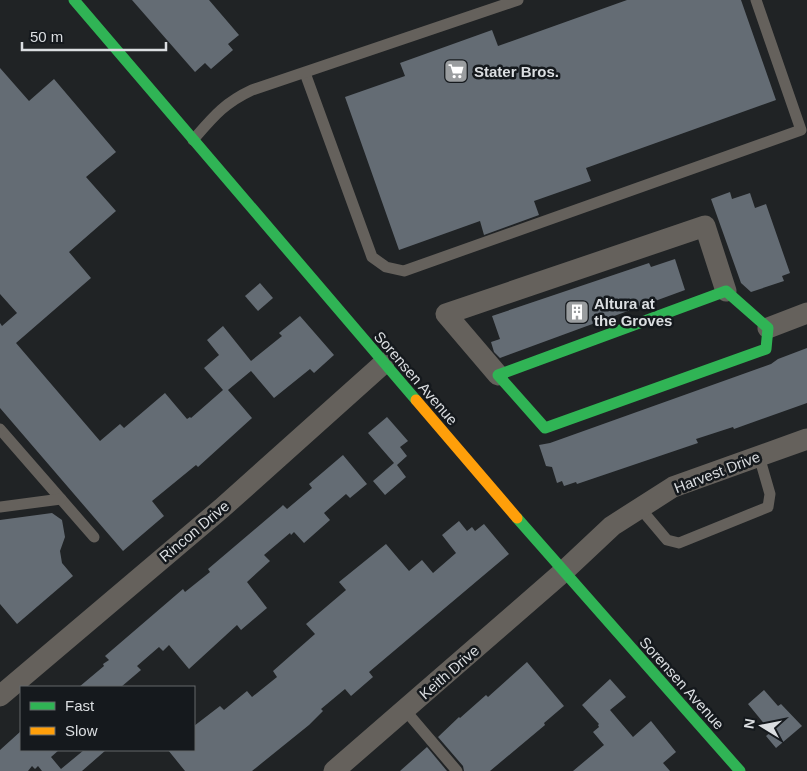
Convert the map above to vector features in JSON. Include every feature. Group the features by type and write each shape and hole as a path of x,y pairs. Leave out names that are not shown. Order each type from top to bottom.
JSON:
{"street":[{"name":"Sorensen Avenue","path":"74,0 563,572 740,771"},
{"path":"705,226 726,292 768,328 766,349 545,428 446,314 705,226"},
{"path":"498,376 726,292"},
{"path":"768,328 807,313"},
{"name":"Rincon Drive","path":"0,696 222,508 384,363"},
{"name":"Harvest Drive","path":"563,572 612,526 673,487 807,439"},
{"name":"Keith Drive","path":"334,771 563,572"}],"lane":[{"path":"194,140 215,115 234,98 252,90 518,0"},
{"path":"305,73 372,257 386,268 404,271 801,130 756,0"},
{"path":"0,429 94,537"},
{"path":"640,508 667,540 679,543 768,507 770,494 758,456"},
{"path":"0,507 61,499"},
{"path":"405,710 457,771"}],"building":[{"path":"132,0 209,0 239,35 228,44 233,50 211,69 205,63 195,72"},
{"path":"627,0 741,0 776,100 586,168 591,181 534,201 539,215 484,235 480,221 399,250 345,97 405,76 400,63 492,30 498,46"},
{"path":"0,68 29,101 54,79 116,152 86,177 116,211 69,252 91,278 16,343 100,441 120,424 124,428 165,393 187,419 191,418 223,390 204,368 219,355 207,340 223,326 251,361 282,336 279,333 300,316 334,355 314,373 310,369 274,398 251,371 228,390 252,418 198,467 196,465 152,501 164,516 123,551 0,408 0,323 2,326 17,313 0,294"},
{"path":"730,192 732,199 750,193 755,208 766,204 790,273 782,276 784,281 751,292 741,283 711,199"},
{"name":"Altura at the Groves","path":"675,259 685,290 500,358 494,352 491,342 500,339 492,316 649,263 651,267"},
{"path":"260,283 273,298 258,311 245,296"},
{"path":"807,348 807,403 734,429 733,427 696,439 698,443 577,484 576,482 564,486 562,481 557,483 552,467 546,466 539,445 550,443 771,364 778,359"},
{"path":"387,417 408,441 400,447 407,456 397,465 406,477 385,495 373,481 394,463 368,433"},
{"path":"343,455 367,484 350,498 346,494 324,513 330,520 304,543 294,532 291,535 290,533 264,555 270,561 247,582 267,608 241,630 237,625 189,669 169,645 163,651 159,647 137,666 141,670 122,686 80,686 109,660 105,656 183,589 185,592 210,572 208,569 283,505 287,509 312,488 309,484"},
{"path":"52,513 62,520 65,537 60,551 62,563 73,576 17,624 0,604 0,520"},
{"path":"459,521 467,531 472,527 475,531 484,524 509,554 369,672 373,677 351,696 345,689 321,709 323,711 309,725 252,771 185,771 169,751 195,751 195,725 220,706 224,710 247,691 252,697 277,677 273,671 315,634 306,624 346,590 339,582 386,544 409,571 422,560 433,573 456,553 442,535"},
{"path":"527,662 564,706 544,723 545,725 490,771 464,771 463,766 438,737 459,717 486,695 488,697"},
{"path":"610,679 626,697 610,710 633,737 651,721 676,752 663,763 670,771 573,771 604,745 593,732 599,727 599,724 582,705"},
{"path":"764,690 778,706 781,704 802,726 776,748 766,736 771,732 748,704"},
{"path":"20,732 20,751 58,751 51,757 61,769 83,751 105,751 82,771 42,771 38,766 35,769 32,766 28,771 0,771 0,750"},
{"path":"427,747 447,771 400,771"}],"traffic: fast":[{"path":"74,0 416,400"},
{"path":"726,291 768,328 766,349 545,428 498,375 726,291"},
{"path":"517,518 740,771"}],"traffic: slow":[{"path":"416,400 517,518"}],"place":[{"name":"Stater Bros.","path":"456,71"},
{"name":"Altura at the Groves","path":"577,312"}]}
